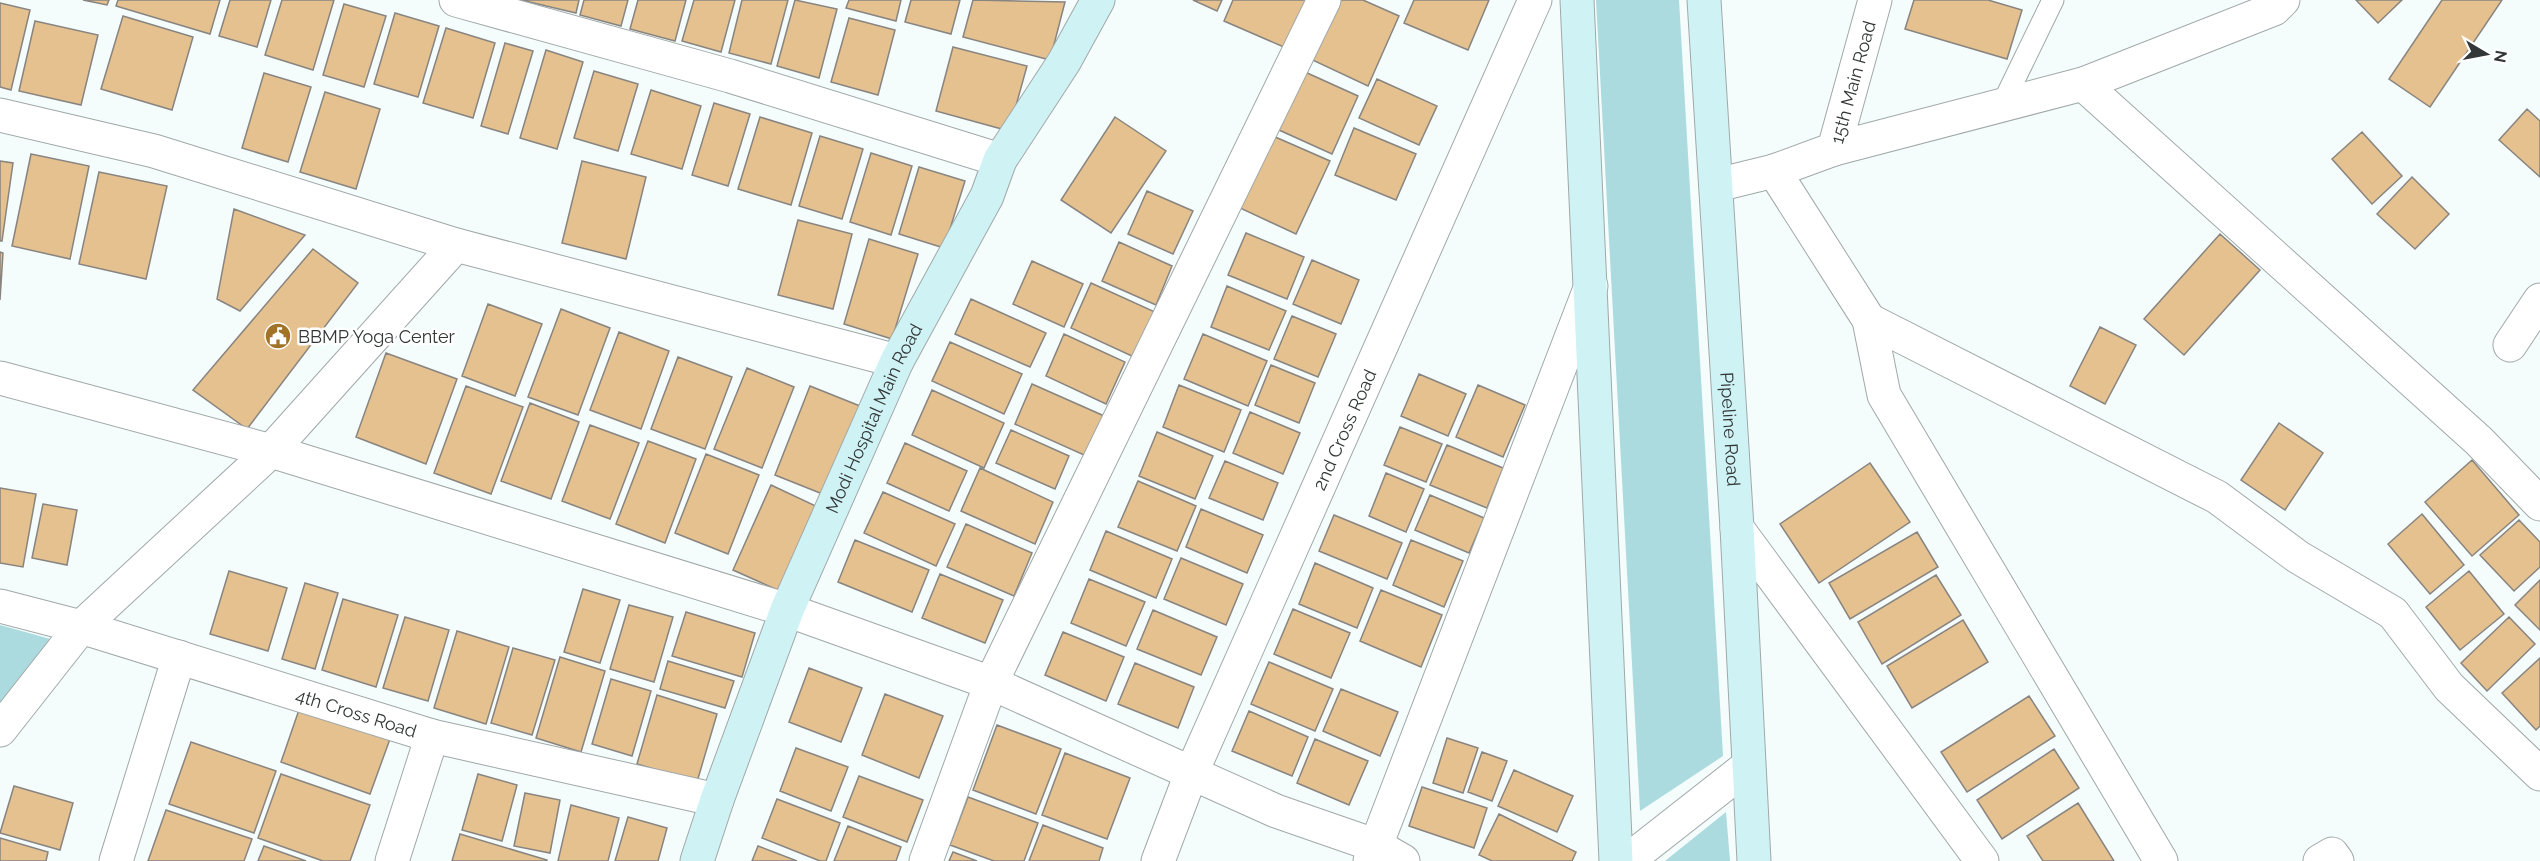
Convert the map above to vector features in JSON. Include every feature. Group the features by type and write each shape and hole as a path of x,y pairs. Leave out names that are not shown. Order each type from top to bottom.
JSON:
{"main road":[{"name":"Modi Hospital Main Road","path":"698,861 717,800 787,610 897,361 987,196 1000,160 1064,63 1098,0"},
{"path":"1577,0 1616,861"},
{"name":"Pipeline Road","path":"1704,0 1737,528 1754,861"}],"street":[{"path":"456,0 730,76 1000,160"},
{"path":"926,861 992,683 1324,0"},
{"name":"2nd Cross Road","path":"1158,861 1191,774 1535,0"},
{"name":"15th Main Road","path":"1717,185 1774,171 1834,149 1875,0"},
{"path":"1834,149 2083,84 2274,9 2283,0"},
{"path":"2083,84 2480,441 2540,504"},
{"path":"0,115 154,151 456,245 897,361"},
{"path":"1774,171 1869,320 1884,395 2161,861"},
{"path":"0,730 81,627 271,451 456,245"},
{"path":"0,378 271,451 787,610 992,683 1191,774 1383,856 1591,285"},
{"path":"2510,345 2540,300"},
{"path":"1869,320 2217,497 2298,557 2393,613 2449,687 2540,774"},
{"path":"1737,528 1982,861"},
{"name":"4th Cross Road","path":"0,606 81,627 432,736 717,800"},
{"path":"116,861 179,657"},
{"path":"392,861 432,736"},
{"path":"1628,861 1748,766"},
{"path":"2320,861 2332,854 2337,861"}],"lane":[{"path":"2001,107 2053,0"}],"shaded area":[{"path":"1596,0 1679,0 1723,756 1640,811"},
{"path":"0,625 54,640 0,707"},
{"path":"1726,812 1730,861 1665,861"}],"building":[{"path":"83,0 109,0 107,5"},
{"path":"118,0 220,0 210,34 116,6"},
{"path":"230,0 271,0 257,47 219,36"},
{"path":"282,0 334,0 313,70 265,55"},
{"path":"521,0 579,0 576,13"},
{"path":"584,0 628,0 621,26 580,15"},
{"path":"638,0 686,0 675,41 630,29"},
{"path":"694,0 735,0 721,52 682,41"},
{"path":"742,0 788,0 771,64 729,53"},
{"path":"795,0 837,9 819,78 777,66"},
{"path":"849,0 901,0 896,21 846,8"},
{"path":"911,0 960,0 951,34 905,22"},
{"path":"973,0 1065,2 1050,60 963,37"},
{"path":"1193,0 1222,0 1217,11"},
{"path":"1233,0 1308,0 1286,48 1224,21"},
{"path":"1332,0 1363,0 1399,16 1368,86 1306,57"},
{"path":"1414,0 1489,0 1468,50 1404,23"},
{"path":"1914,0 1988,0 2022,10 2007,59 1905,29"},
{"path":"2356,0 2402,0 2378,23"},
{"path":"2442,0 2502,0 2430,107 2389,79"},
{"path":"0,3 30,10 11,90 0,87"},
{"path":"344,4 386,16 364,87 323,75"},
{"path":"395,13 439,26 418,97 374,84"},
{"path":"123,16 193,37 172,110 101,89"},
{"path":"849,18 895,30 878,95 831,82"},
{"path":"35,21 98,35 81,105 19,91"},
{"path":"446,28 495,43 473,118 423,103"},
{"path":"505,43 533,51 508,134 481,126"},
{"path":"953,47 1027,66 1009,131 936,111"},
{"path":"546,50 583,62 557,149 520,138"},
{"path":"594,71 638,84 618,151 574,138"},
{"path":"1305,72 1358,96 1332,154 1279,130"},
{"path":"264,73 311,87 288,162 242,148"},
{"path":"1377,79 1437,106 1419,145 1359,118"},
{"path":"651,90 701,106 682,169 631,154"},
{"path":"325,92 380,109 356,189 300,172"},
{"path":"714,103 750,114 728,186 692,175"},
{"path":"2527,109 2540,121 2540,177 2499,140"},
{"path":"760,117 812,133 791,205 738,189"},
{"path":"1115,117 1166,151 1111,233 1061,200"},
{"path":"1354,128 1416,154 1396,200 1335,175"},
{"path":"2362,132 2402,176 2372,204 2332,159"},
{"path":"820,136 863,149 842,219 799,206"},
{"path":"1273,136 1330,161 1296,234 1240,208"},
{"path":"871,153 912,166 891,235 850,222"},
{"path":"31,154 89,166 70,259 12,246"},
{"path":"0,161 13,163 2,241 0,241"},
{"path":"582,161 646,177 626,259 562,243"},
{"path":"919,167 965,181 944,248 899,234"},
{"path":"99,172 167,186 146,279 79,264"},
{"path":"2412,177 2449,214 2415,249 2377,214"},
{"path":"1147,191 1193,211 1173,254 1128,234"},
{"path":"234,209 305,235 240,311 217,299"},
{"path":"798,220 852,234 833,309 778,295"},
{"path":"1246,233 1304,257 1287,299 1228,275"},
{"path":"2220,234 2260,270 2184,355 2144,319"},
{"path":"869,239 918,254 892,339 844,324"},
{"path":"1119,242 1172,266 1156,305 1102,281"},
{"name":"BBMP Yoga Center","path":"313,249 358,283 247,429 193,390"},
{"path":"0,252 3,253 0,300"},
{"path":"1312,260 1359,280 1341,324 1293,304"},
{"path":"1032,261 1083,284 1064,327 1013,304"},
{"path":"1091,283 1155,312 1134,357 1071,328"},
{"path":"1227,286 1286,311 1269,350 1211,327"},
{"path":"971,299 1046,333 1030,367 955,334"},
{"path":"488,304 542,324 515,396 462,376"},
{"path":"561,309 610,328 578,415 528,397"},
{"path":"1292,316 1336,334 1318,377 1274,359"},
{"path":"2100,327 2136,345 2105,404 2070,386"},
{"path":"619,332 669,351 641,429 590,410"},
{"path":"1064,334 1125,362 1106,404 1046,376"},
{"path":"1203,334 1267,361 1248,406 1184,379"},
{"path":"950,342 1022,374 1004,414 932,381"},
{"path":"386,353 457,379 426,464 356,437"},
{"path":"678,357 732,377 705,449 651,429"},
{"path":"1271,365 1315,383 1299,423 1255,405"},
{"path":"747,368 794,387 762,468 714,449"},
{"path":"1419,374 1466,394 1448,436 1401,416"},
{"path":"1032,384 1111,419 1093,459 1015,424"},
{"path":"1179,385 1241,410 1224,452 1163,427"},
{"path":"1478,385 1525,405 1503,457 1456,437"},
{"path":"466,386 523,407 491,494 434,473"},
{"path":"810,386 860,406 825,495 775,475"},
{"path":"932,390 1004,423 984,468 912,435"},
{"path":"530,403 579,422 551,499 501,481"},
{"path":"1250,412 1300,433 1283,474 1233,453"},
{"path":"2279,423 2323,453 2285,510 2241,480"},
{"path":"590,425 639,443 610,519 562,501"},
{"path":"1400,427 1442,444 1426,482 1384,465"},
{"path":"1011,430 1069,456 1055,489 996,463"},
{"path":"1157,432 1213,456 1195,499 1139,476"},
{"path":"648,441 696,459 665,543 616,524"},
{"path":"905,443 967,471 949,511 887,483"},
{"path":"1447,445 1503,468 1487,508 1430,485"},
{"path":"706,454 759,475 728,554 675,533"},
{"path":"2472,460 2519,515 2472,556 2425,502"},
{"path":"1225,461 1278,483 1263,520 1209,498"},
{"path":"1870,463 1910,522 1819,583 1780,524"},
{"path":"980,468 1053,502 1035,544 961,511"},
{"path":"1386,473 1424,489 1406,532 1369,516"},
{"path":"1138,481 1196,506 1177,551 1118,527"},
{"path":"771,485 820,508 782,592 733,570"},
{"path":"0,488 36,494 23,567 0,563"},
{"path":"883,492 955,524 936,566 864,533"},
{"path":"1430,495 1484,518 1469,553 1415,530"},
{"path":"43,504 77,510 67,565 32,558"},
{"path":"1201,509 1263,535 1247,573 1186,547"},
{"path":"2422,514 2464,565 2430,594 2388,544"},
{"path":"1334,515 1402,543 1387,579 1319,551"},
{"path":"2519,520 2540,542 2540,567 2514,591 2480,555"},
{"path":"966,524 1032,553 1014,596 947,567"},
{"path":"1106,531 1172,559 1156,598 1090,570"},
{"path":"1917,532 1938,567 1850,619 1829,583"},
{"path":"855,540 929,570 912,612 838,582"},
{"path":"1411,540 1463,561 1444,607 1393,585"},
{"path":"1181,558 1243,584 1226,625 1164,599"},
{"path":"1315,563 1373,588 1357,628 1299,604"},
{"path":"229,571 287,588 268,651 210,634"},
{"path":"2469,571 2504,614 2460,650 2426,607"},
{"path":"940,574 1003,600 985,643 922,618"},
{"path":"1936,575 1961,615 1882,664 1858,622"},
{"path":"1089,579 1145,602 1126,646 1071,623"},
{"path":"2540,580 2540,630 2515,605"},
{"path":"305,583 338,593 315,669 282,659"},
{"path":"583,589 620,600 600,663 564,652"},
{"path":"1381,590 1442,615 1421,667 1360,641"},
{"path":"343,599 398,615 376,687 322,670"},
{"path":"629,605 673,617 654,682 610,669"},
{"path":"1293,609 1350,633 1331,678 1274,654"},
{"path":"1153,610 1217,637 1201,675 1137,649"},
{"path":"686,612 755,633 742,677 672,656"},
{"path":"405,617 449,630 428,701 383,688"},
{"path":"2509,617 2535,644 2487,691 2461,663"},
{"path":"1963,620 1988,662 1912,708 1887,666"},
{"path":"457,631 509,647 486,724 434,708"},
{"path":"1063,632 1124,657 1106,701 1045,675"},
{"path":"513,648 555,660 532,735 491,723"},
{"path":"560,657 605,671 581,752 536,738"},
{"path":"2540,658 2540,726 2536,730 2502,693"},
{"path":"668,661 734,681 725,708 660,689"},
{"path":"1269,662 1333,689 1315,731 1251,704"},
{"path":"1135,663 1194,687 1178,728 1118,704"},
{"path":"809,668 862,688 841,742 789,722"},
{"path":"611,679 651,691 632,756 592,744"},
{"path":"1341,689 1398,712 1380,756 1323,731"},
{"path":"885,694 943,716 919,778 862,755"},
{"path":"657,695 717,714 697,782 637,764"},
{"path":"2029,696 2055,736 1967,792 1941,752"},
{"path":"300,707 390,739 370,794 281,762"},
{"path":"1249,711 1308,737 1292,776 1232,751"},
{"path":"997,725 1061,749 1036,814 973,790"},
{"path":"1447,738 1478,748 1463,793 1433,783"},
{"path":"1315,739 1368,761 1349,805 1297,783"},
{"path":"191,742 276,771 254,833 169,804"},
{"path":"796,748 848,767 831,811 780,791"},
{"path":"2054,749 2079,788 2002,839 1977,800"},
{"path":"1482,752 1507,761 1492,801 1468,792"},
{"path":"1065,753 1130,778 1107,839 1042,815"},
{"path":"1514,770 1573,796 1557,832 1498,806"},
{"path":"281,774 370,805 350,861 323,861 258,838"},
{"path":"478,774 517,785 502,841 462,830"},
{"path":"859,776 923,800 907,842 843,817"},
{"path":"14,786 73,803 60,850 0,833"},
{"path":"1422,787 1487,808 1474,848 1409,826"},
{"path":"525,793 560,800 550,853 514,846"},
{"path":"968,797 1038,823 1024,861 994,861 950,845"},
{"path":"777,799 840,823 826,861 820,861 762,838"},
{"path":"2078,803 2114,861 2043,861 2027,836"},
{"path":"571,805 619,818 608,861 558,861"},
{"path":"166,810 252,839 244,861 148,861"},
{"path":"1499,814 1576,852 1572,861 1492,861 1479,855"},
{"path":"628,817 667,828 658,861 615,861"},
{"path":"1043,825 1103,848 1099,861 1029,861"},
{"path":"848,826 901,847 896,861 834,861"},
{"path":"460,834 547,860 547,861 452,861"},
{"path":"0,838 48,852 46,861 0,861"},
{"path":"264,846 306,861 258,861"},
{"path":"758,846 797,861 752,861"},
{"path":"953,852 977,861 949,861"}],"place":[{"name":"BBMP Yoga Center","path":"278,336"}]}
